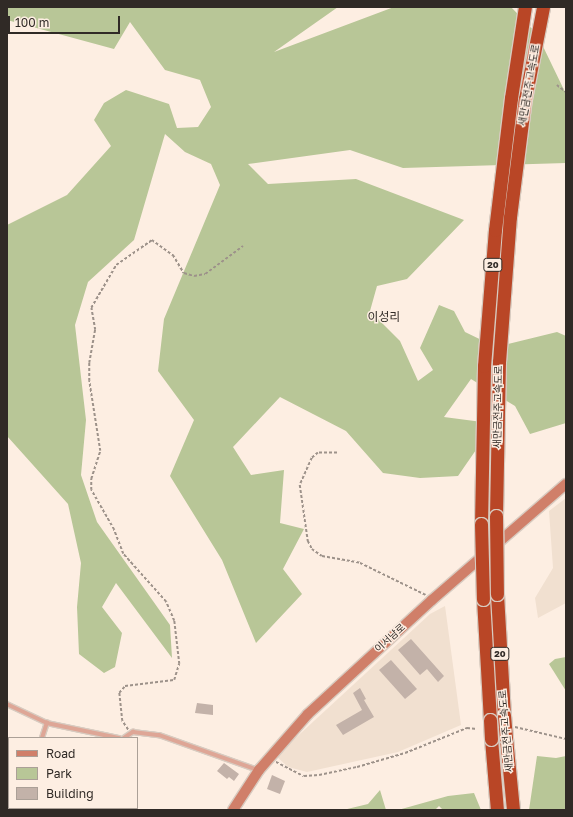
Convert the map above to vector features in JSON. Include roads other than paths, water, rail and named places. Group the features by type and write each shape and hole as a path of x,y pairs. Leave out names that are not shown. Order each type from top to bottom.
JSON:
{"highway":[{"name":"새만금전주고속도로","path":"497,810 491,739 483,599 481,524 484,366 495,230 511,98 525,7"},
{"name":"새만금전주고속도로","path":"513,810 504,715 497,594 496,516 499,362 510,217 525,99 543,7"}],"main road":[{"name":"이서남로","path":"233,810 259,770 308,714 432,600 566,484"}],"lane":[{"path":"7,704 47,723 114,737"},
{"path":"42,737 47,723"},
{"path":"126,737 130,734 159,735 259,770"}],"district":[{"name":"이성리","path":"384,317"}]}
